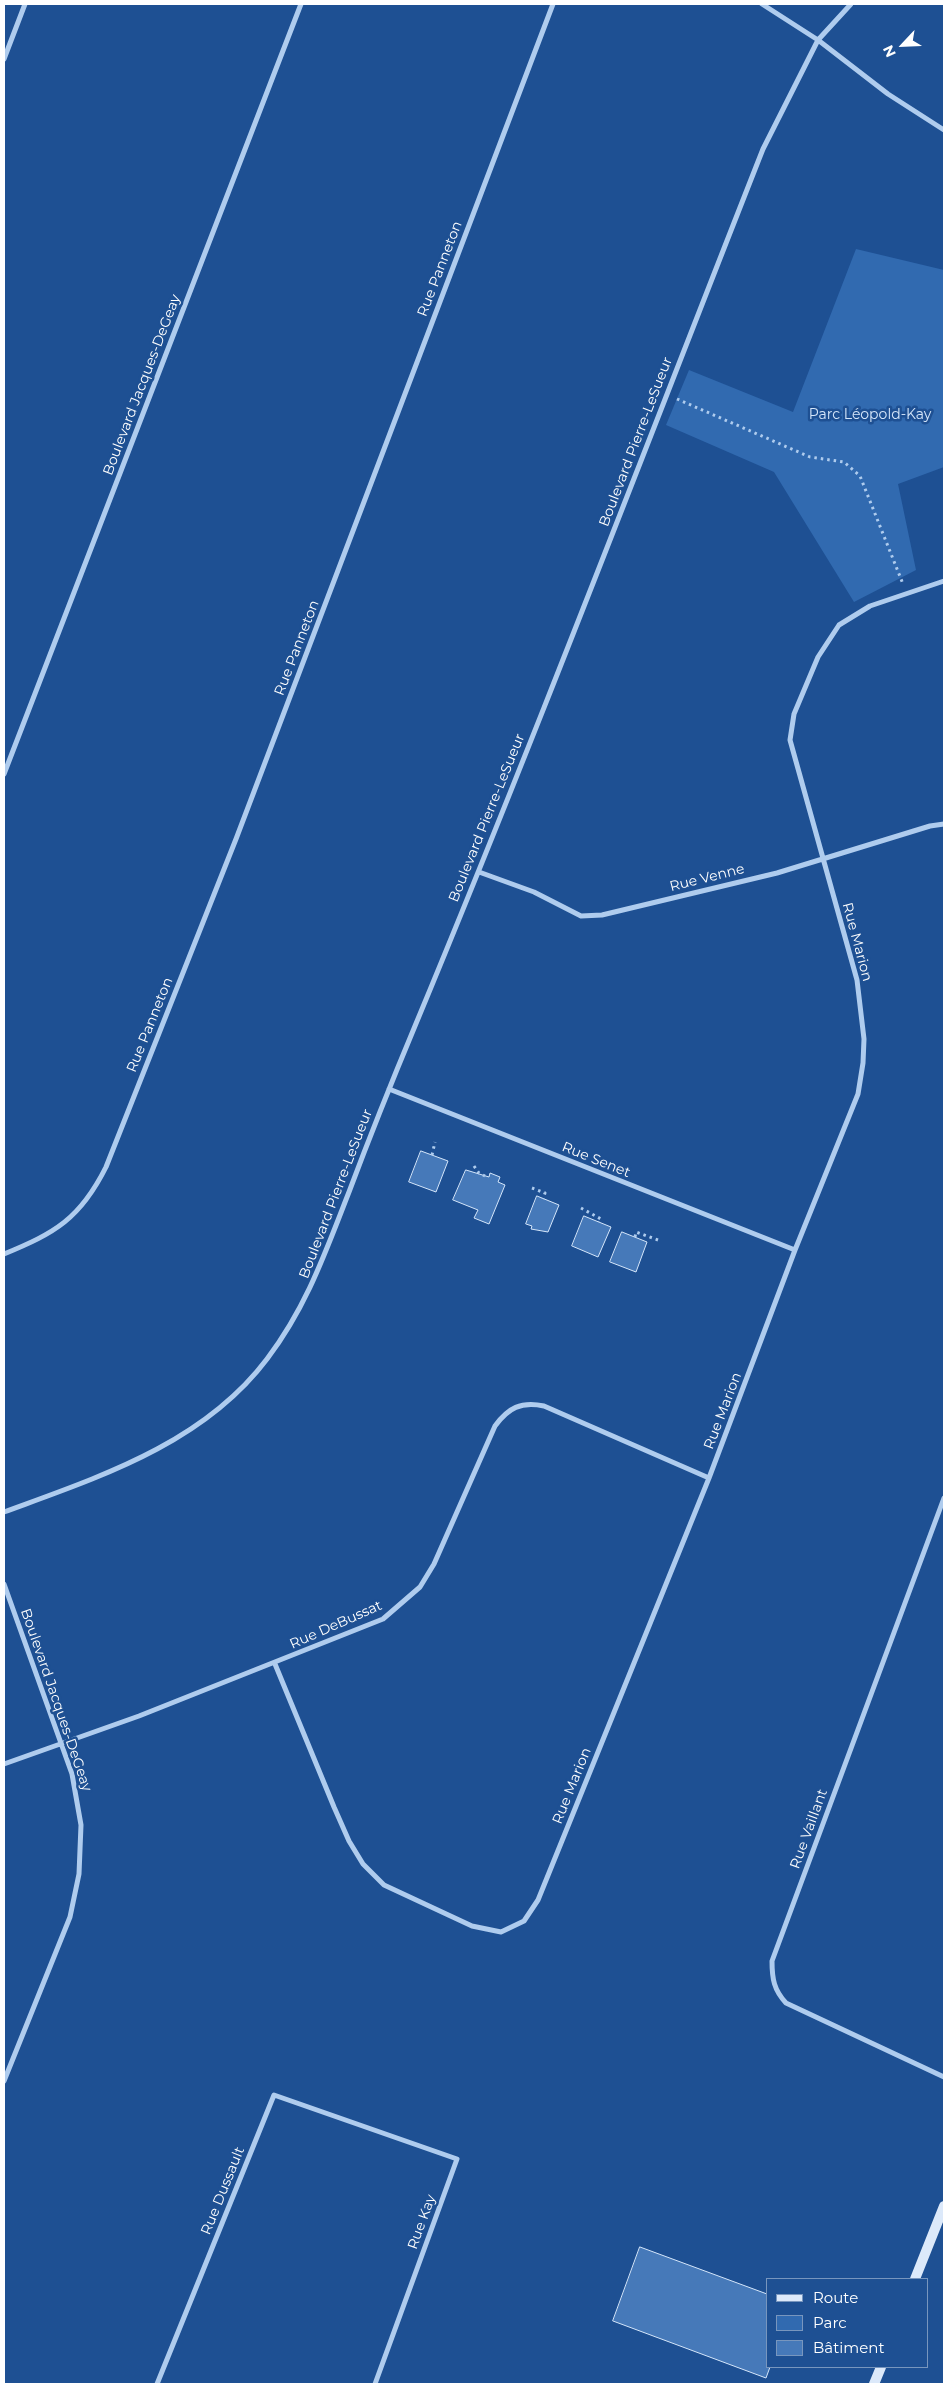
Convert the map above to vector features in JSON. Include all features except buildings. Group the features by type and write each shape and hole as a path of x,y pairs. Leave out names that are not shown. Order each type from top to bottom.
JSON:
{"main road":[{"path":"915,2278 944,2206"},
{"path":"874,2384 881,2368"}],"street":[{"path":"4,59 25,4"},
{"name":"Boulevard Jacques-DeGeay","path":"4,774 301,4"},
{"name":"Rue Panneton","path":"4,1254 40,1240 68,1222 90,1196 106,1167 236,839 553,4"},
{"path":"762,4 818,40 888,94 944,130"},
{"name":"Boulevard Pierre-LeSueur","path":"4,1512 115,1471 167,1444 221,1408 266,1361 311,1289 389,1089 479,872 763,149 818,40 850,4"},
{"name":"Rue Marion","path":"275,1664 338,1815 363,1864 384,1885 472,1926 501,1932 524,1921 538,1900 709,1478 795,1250 858,1094 863,1064 864,1039 857,980 790,740 794,714 818,657 839,626 870,606 944,581"},
{"name":"Rue Venne","path":"479,872 534,892 581,916 602,915 822,860 930,826 944,824"},
{"name":"Rue Senet","path":"389,1089 795,1250"},
{"name":"Rue DeBussat","path":"4,1764 60,1745 275,1664 383,1619 420,1587 434,1564 495,1426 504,1414 516,1406 530,1403 544,1406 709,1478"},
{"name":"Rue Vaillant","path":"944,1498 772,1961 772,1980 777,1993 786,2003 944,2077"},
{"name":"Boulevard Jacques-DeGeay","path":"4,1584 60,1745 72,1774 81,1824 79,1874 70,1917 4,2081"},
{"name":"Rue Dussault","path":"158,2384 274,2095 366,2127"},
{"name":"Rue Kay","path":"366,2127 457,2159 375,2384"}],"path":[{"path":"667,394 810,457 844,462 860,476 907,593"},
{"path":"432,1155 435,1142"},
{"path":"474,1166 479,1173 485,1176"},
{"path":"532,1188 545,1193 543,1199"},
{"path":"581,1208 601,1219 599,1222"},
{"path":"634,1237 636,1232 658,1240"}],"green space":[{"name":"Parc Léopold-Kay","path":"856,249 944,270 944,467 898,484 916,570 854,602 774,472 666,425 689,370 793,412"}]}
